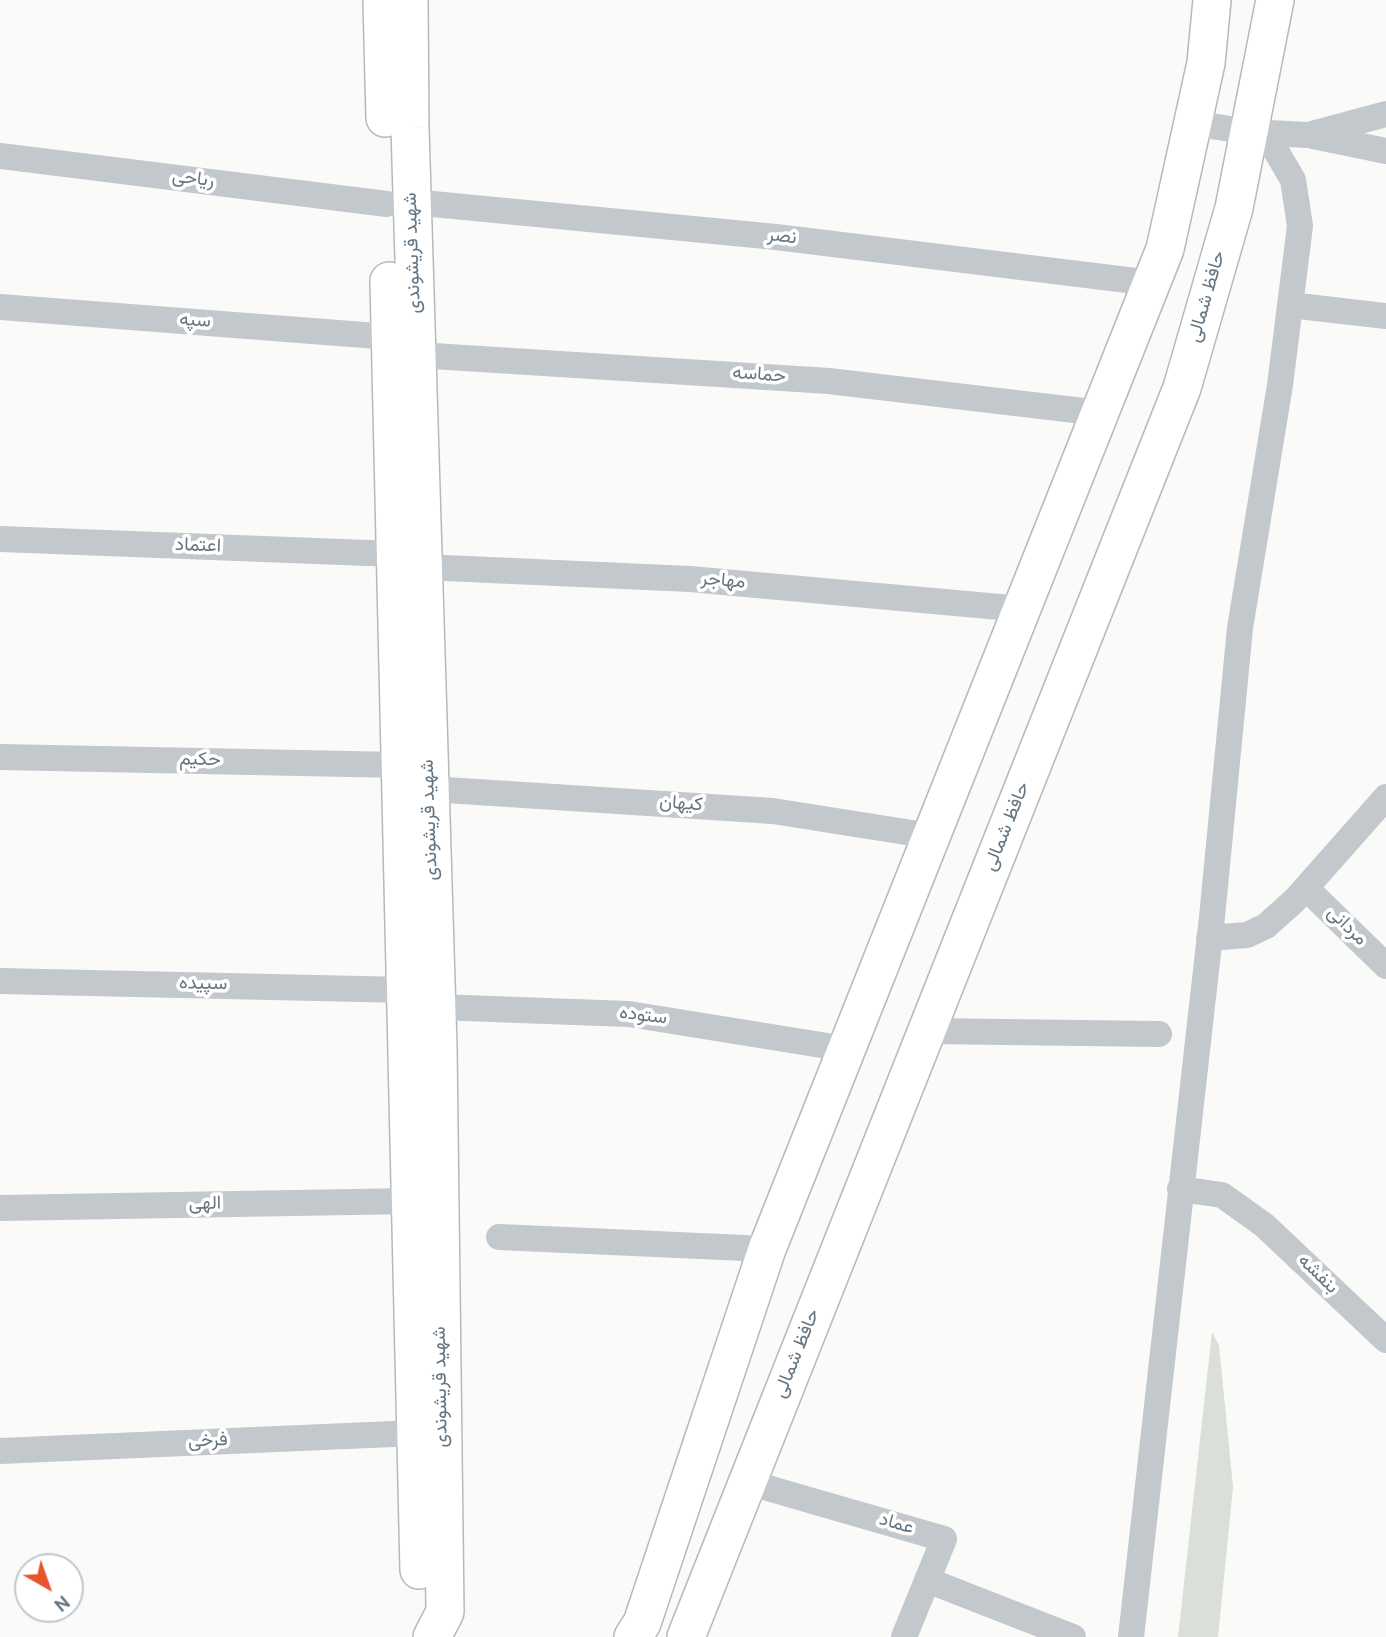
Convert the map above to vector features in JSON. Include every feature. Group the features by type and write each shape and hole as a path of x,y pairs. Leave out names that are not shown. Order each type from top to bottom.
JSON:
{"main road":[{"name":"شهید قریشوندی","path":"382,0 399,203 410,561 430,789 437,1007 445,1612 432,1637 421,1617 400,765 410,561"},
{"name":"شهید قریشوندی","path":"399,203 409,0"},
{"path":"633,1637 642,1623 767,1249 1165,249 1206,63 1212,0"},
{"name":"حافظ شمالی","path":"686,1637 1182,388 1257,132 1275,0"}],"street":[{"path":"1308,135 1386,114"},
{"path":"1193,123 1257,132 1308,135 1386,151"},
{"path":"1131,1637 1191,1191 1209,938 1240,628 1300,226 1293,180 1257,132"},
{"name":"ریاحی","path":"0,156 399,203"},
{"name":"نصر","path":"399,203 776,237 1152,283"},
{"path":"1290,305 1386,316"},
{"name":"سپه","path":"0,307 404,346"},
{"name":"حماسه","path":"404,346 829,381 1100,413"},
{"name":"اعتماد","path":"0,539 410,561"},
{"name":"مهاجر","path":"410,561 690,579 1022,609"},
{"name":"حکیم","path":"0,757 400,765"},
{"name":"کیهان","path":"430,789 773,811 931,836"},
{"path":"1209,938 1247,934 1266,926 1306,888 1386,797"},
{"name":"مردانی","path":"1306,888 1386,966"},
{"name":"سپیده","path":"0,981 406,990"},
{"name":"ستوده","path":"437,1007 629,1014 846,1049"},
{"path":"926,1031 1159,1034"},
{"name":"بنفشه","path":"1191,1191 1222,1195 1247,1212 1386,1340"},
{"name":"الهی","path":"0,1208 411,1201"},
{"path":"499,1237 767,1249"},
{"name":"فرخی","path":"0,1451 416,1433"},
{"name":"عماد","path":"747,1482 944,1539 904,1637"},
{"path":"927,1580 1073,1637"}],"shaded area":[{"path":"1212,1332 1219,1345 1233,1487 1218,1637 1178,1637"}]}
